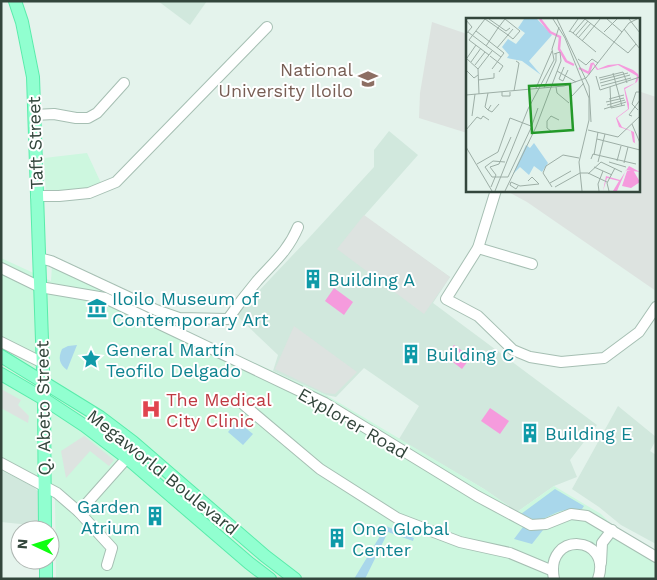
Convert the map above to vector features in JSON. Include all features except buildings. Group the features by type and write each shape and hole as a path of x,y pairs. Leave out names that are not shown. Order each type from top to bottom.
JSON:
{"main road":[{"name":"Taft Street","path":"15,1 22,22 33,78 40,287"},
{"name":"Q. Abeto Street","path":"40,287 44,399 45,520"},
{"path":"2,375 8,376 13,372 13,367 6,358"},
{"name":"Megaworld Boulevard","path":"6,358 93,412 133,442 265,556 295,579"},
{"name":"Megaworld Boulevard","path":"2,375 83,424 127,458 270,579"},
{"path":"83,424 80,418 82,413 87,410 93,412"}],"street":[{"path":"36,196 89,193 116,182 267,27"},
{"path":"34,116 54,114 88,118 97,113 124,83"},
{"path":"496,191 478,248 446,299 478,316 513,350 530,357 561,362 604,358 639,332 656,307"},
{"path":"39,258 51,261 156,310 179,318 228,319 256,282 276,263 295,235 298,227"},
{"path":"478,248 532,264"},
{"name":"Explorer Road","path":"1,268 40,287 105,298 325,403 477,496 531,525 546,524 571,514 587,516 656,557"},
{"path":"1,342 43,363"},
{"path":"244,406 320,469 398,518 460,542 510,553 553,575 555,557 559,551 572,544 586,545 593,550 601,563"},
{"path":"79,512 127,458"},
{"path":"1,463 58,492 79,512 112,548 107,565"},
{"path":"598,579 602,544 612,530"}],"shaded area":[{"path":"158,1 207,1 190,25"},
{"path":"432,22 466,34 466,133 419,118 420,93"},
{"path":"640,92 656,97 656,291 527,202 507,191 640,191"},
{"path":"389,131 418,155 364,216 450,277 433,303 597,425 570,460 577,477 554,486 517,512 484,489 399,439 419,406 364,368 336,397 326,395 273,371 278,355 236,315 374,167 374,150"},
{"path":"87,153 101,183 86,189 46,193 44,158"},
{"path":"364,215 450,277 424,314 337,249"},
{"path":"1,258 51,281 52,265 177,328 326,395 484,489 517,512 554,486 601,514 617,530 656,554 656,579 56,579 56,570 60,570 60,520 55,520 55,498 1,470"},
{"path":"334,288 353,302 344,315 325,301"},
{"path":"294,326 357,372 335,394 325,393 275,369"},
{"path":"77,345 67,370 60,361 62,349"},
{"path":"454,345 471,357 462,369 445,356"},
{"path":"1,389 21,400 18,405 29,416 28,423 1,408"},
{"path":"618,406 656,437 650,451 656,455 656,544 621,525 572,489"},
{"path":"490,408 509,421 500,434 481,421"},
{"path":"237,421 253,434 243,445 228,432"},
{"path":"84,436 114,460 109,466 90,451 66,478 61,451"},
{"path":"1,470 32,486 40,493 40,520 10,520 10,523 1,522"},
{"path":"555,489 584,506 582,509 561,511 537,520 521,514"},
{"path":"386,526 414,538 413,541 388,532 365,579 354,579"},
{"path":"523,527 543,530 532,544 514,539"}],"place":[{"name":"National University Iloilo","path":"368,79"},
{"name":"Building A","path":"313,279"},
{"name":"Iloilo Museum of Contemporary Art","path":"97,308"},
{"name":"Building C","path":"411,354"},
{"name":"General Martín Teofilo Delgado","path":"91,359"},
{"name":"The Medical City Clinic","path":"151,409"},
{"name":"Building E","path":"530,433"},
{"name":"Garden Atrium","path":"155,516"},
{"name":"One Global Center","path":"337,538"}]}
